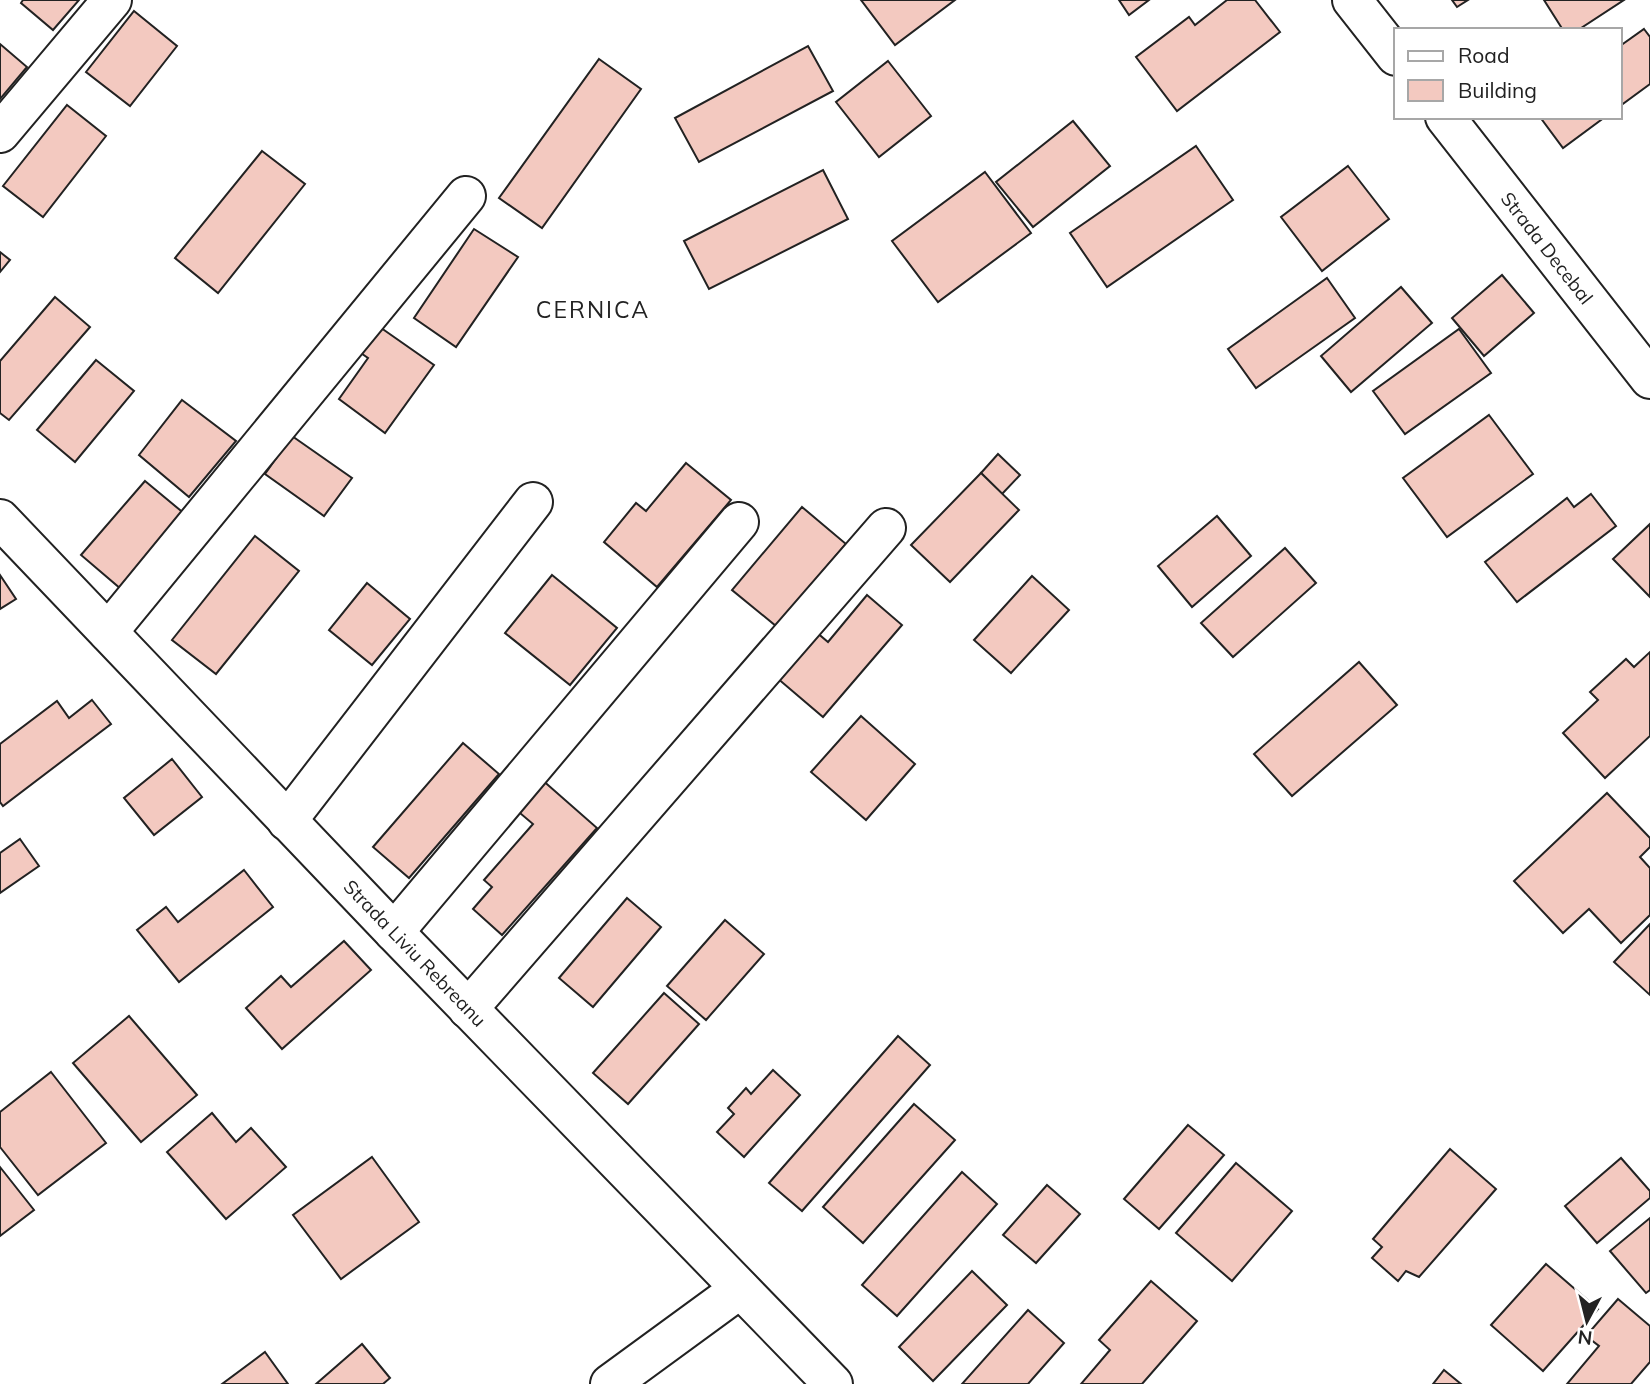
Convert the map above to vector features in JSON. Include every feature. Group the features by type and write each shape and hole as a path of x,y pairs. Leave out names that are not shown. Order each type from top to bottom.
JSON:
{"street":[{"path":"0,133 112,0"},
{"path":"1352,0 1394,53"},
{"name":"Strada Decebal","path":"1446,119 1650,379"},
{"path":"108,632 466,196"},
{"path":"287,821 533,502"},
{"name":"Strada Liviu Rebreanu","path":"0,519 468,1009 833,1384"},
{"path":"394,932 739,522"},
{"path":"468,1009 886,528"},
{"path":"610,1384 740,1289"}],"building":[{"path":"23,0 79,0 53,30 21,3"},
{"path":"861,0 955,0 895,45"},
{"path":"1119,0 1149,0 1129,15"},
{"path":"1227,0 1255,0 1280,32 1177,111 1136,57 1189,17 1195,25"},
{"path":"1452,0 1468,0 1457,7"},
{"path":"1544,0 1624,0 1581,28 1562,28"},
{"path":"134,11 177,46 130,106 86,72"},
{"path":"1644,29 1650,37 1650,84 1622,105 1622,45"},
{"path":"0,44 27,67 0,99"},
{"path":"808,46 833,91 699,162 675,118"},
{"path":"599,59 641,89 542,228 499,198"},
{"path":"888,61 931,116 879,157 836,102"},
{"path":"67,105 106,136 43,217 3,186"},
{"path":"1541,119 1602,119 1563,148"},
{"path":"1073,121 1110,166 1033,227 996,182"},
{"path":"1196,146 1233,200 1107,287 1070,233"},
{"path":"262,151 305,184 218,293 175,258"},
{"path":"1348,166 1389,219 1322,271 1281,217"},
{"path":"823,170 848,219 709,289 684,241"},
{"path":"985,172 1031,233 938,302 892,241"},
{"path":"474,229 518,257 456,347 414,318"},
{"path":"0,252 10,260 0,272"},
{"path":"1502,275 1534,313 1484,356 1452,318"},
{"path":"1327,278 1355,318 1256,388 1228,349"},
{"path":"1401,287 1432,323 1351,392 1321,356"},
{"path":"55,297 90,327 9,420 0,413 0,361"},
{"path":"374,323 434,365 385,433 339,399 368,358 355,349"},
{"path":"1459,329 1491,373 1405,434 1373,391"},
{"path":"96,360 134,391 75,462 37,430"},
{"path":"182,400 236,441 189,497 139,455"},
{"path":"1489,415 1533,474 1447,537 1403,478"},
{"path":"292,436 352,478 324,516 265,474"},
{"path":"998,454 1020,475 1002,494 981,473"},
{"path":"686,463 731,500 657,587 604,542 636,503 646,511"},
{"path":"981,473 1019,510 950,582 911,545"},
{"path":"145,481 186,515 121,589 81,555"},
{"path":"1591,494 1616,526 1517,602 1485,562 1567,498 1574,507"},
{"path":"802,507 846,544 776,626 732,590"},
{"path":"1217,516 1251,556 1192,607 1158,566"},
{"path":"1650,524 1650,597 1613,559"},
{"path":"255,536 299,571 216,674 172,640"},
{"path":"1285,548 1316,583 1233,657 1201,623"},
{"path":"0,575 16,599 0,609"},
{"path":"552,575 617,628 570,685 505,633"},
{"path":"1032,576 1069,610 1011,673 974,640"},
{"path":"367,583 410,619 372,665 329,630"},
{"path":"867,595 902,625 823,717 770,672 809,626 828,642"},
{"path":"1650,652 1650,736 1605,778 1563,733 1598,700 1590,692 1626,659 1634,667"},
{"path":"1359,662 1397,705 1292,796 1254,754"},
{"path":"92,700 111,724 3,806 0,802 0,744 57,701 69,718"},
{"path":"861,716 915,764 866,820 811,772"},
{"path":"463,743 499,774 409,878 373,847"},
{"path":"172,759 202,797 154,835 124,798"},
{"path":"540,778 597,828 502,935 473,909 492,887 484,880 533,824 514,808"},
{"path":"1607,793 1650,838 1650,847 1640,857 1650,868 1650,915 1621,943 1589,909 1563,933 1514,881"},
{"path":"20,839 39,866 0,893 0,853"},
{"path":"244,870 273,907 179,982 137,930 166,907 178,922"},
{"path":"627,898 661,927 593,1007 559,978"},
{"path":"725,920 764,954 706,1020 667,986"},
{"path":"1650,924 1650,995 1614,962"},
{"path":"344,941 371,970 282,1049 246,1008 281,976 291,987"},
{"path":"664,993 699,1024 628,1104 593,1073"},
{"path":"129,1016 197,1095 141,1142 73,1063"},
{"path":"898,1036 930,1065 802,1211 769,1183"},
{"path":"773,1070 800,1095 744,1157 717,1132 734,1114 728,1108 746,1088 751,1094"},
{"path":"51,1072 106,1143 38,1195 0,1147 0,1112"},
{"path":"914,1104 955,1140 863,1243 823,1207"},
{"path":"212,1113 236,1142 251,1128 286,1167 226,1219 167,1152"},
{"path":"1188,1125 1224,1155 1159,1229 1124,1199"},
{"path":"1450,1149 1496,1189 1419,1277 1406,1271 1398,1281 1372,1258 1382,1247 1373,1239"},
{"path":"372,1157 419,1222 341,1279 293,1215"},
{"path":"1621,1158 1650,1191 1650,1198 1597,1243 1565,1206"},
{"path":"1236,1163 1292,1211 1232,1281 1176,1233"},
{"path":"0,1167 34,1210 0,1236"},
{"path":"962,1172 997,1204 897,1316 862,1285"},
{"path":"1047,1185 1080,1214 1036,1263 1003,1235"},
{"path":"1650,1218 1650,1290 1646,1293 1610,1251"},
{"path":"1546,1264 1598,1309 1543,1371 1491,1325"},
{"path":"972,1271 1007,1305 933,1381 899,1347"},
{"path":"1151,1281 1197,1321 1142,1384 1081,1384 1110,1350 1099,1340"},
{"path":"1618,1299 1650,1326 1650,1362 1631,1384 1567,1384 1599,1346 1586,1336"},
{"path":"1028,1310 1064,1343 1028,1384 962,1384"},
{"path":"362,1344 390,1378 383,1384 316,1384"},
{"path":"265,1352 288,1384 222,1384"},
{"path":"1444,1370 1461,1384 1433,1384"}],"district":[{"name":"CERNICA","path":"593,309"}]}
